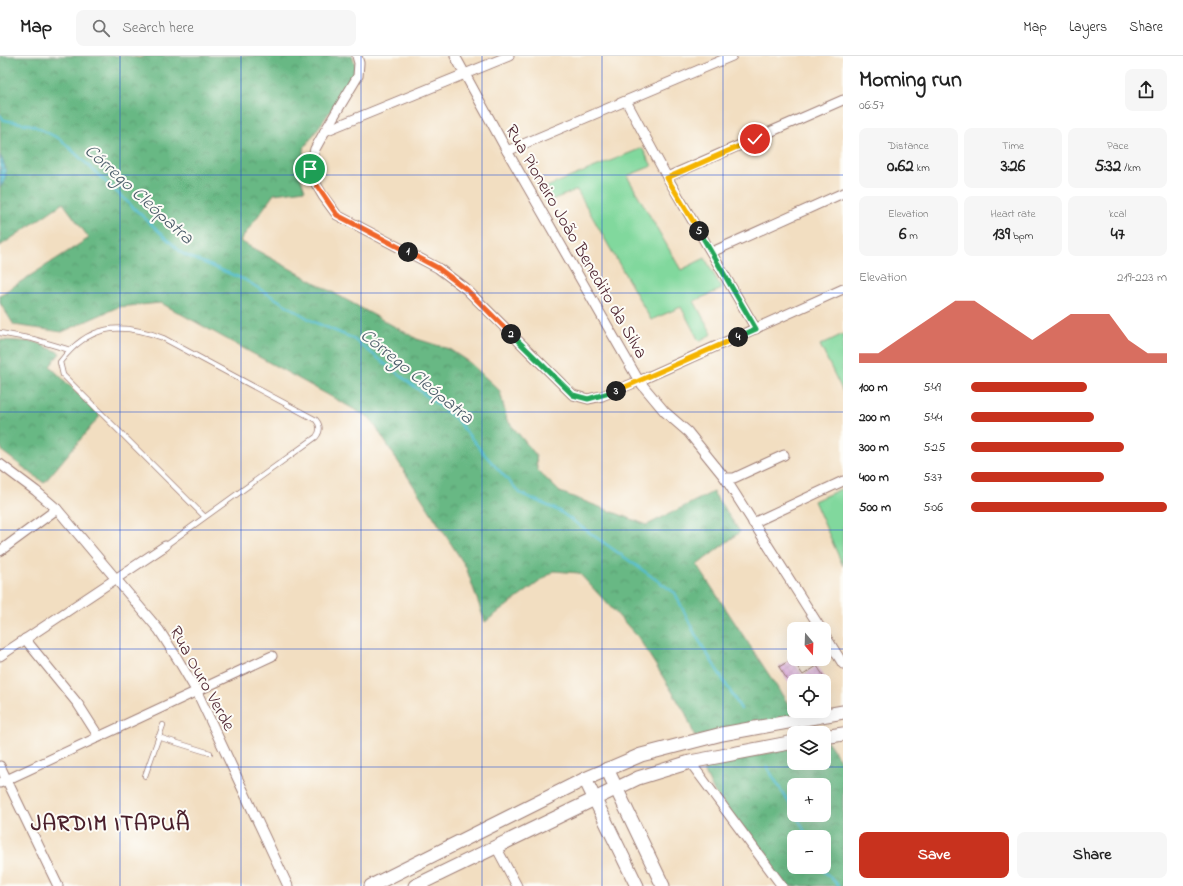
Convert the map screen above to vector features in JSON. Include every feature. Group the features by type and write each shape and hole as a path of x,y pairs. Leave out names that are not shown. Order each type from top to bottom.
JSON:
{"main road":[{"path":"371,886 585,779 641,755 678,744 749,728 843,712"},
{"path":"831,736 843,734"},
{"path":"415,886 638,778 690,762 787,743"},
{"path":"606,769 617,788 663,886"},
{"path":"585,779 637,886"}],"street":[{"path":"357,56 359,63 358,76 315,149 310,169 316,184 337,215 438,268 466,289 573,395 588,399 602,396 639,381 843,289"},
{"name":"Rua Pioneiro João Benedito da Silva","path":"455,56 506,151 639,381 665,412 688,432 725,478 817,622"},
{"path":"325,131 465,75 508,56"},
{"path":"506,151 732,56"},
{"path":"667,178 843,100"},
{"path":"626,101 667,178 756,329"},
{"path":"712,252 843,193"},
{"path":"725,478 734,478 784,455"},
{"name":"Rua Ouro Verde","path":"0,464 58,509 159,630 197,692 288,886"},
{"path":"753,523 843,481"},
{"path":"0,551 58,509"},
{"path":"0,656 165,546"},
{"path":"25,638 59,680 99,737"},
{"path":"831,645 843,664"},
{"path":"4,782 272,656"},
{"path":"690,762 782,886"},
{"path":"0,766 4,782 58,886"},
{"path":"496,847 517,886"}],"lane":[{"path":"165,546 316,437 319,433 318,423 170,342 147,332 112,329 98,331 86,336 70,350 60,362 63,375 205,517"},
{"path":"0,333 33,339 70,350"},
{"path":"145,776 162,725"},
{"path":"158,737 210,753"}],"green space":[{"path":"0,56 128,56 140,58 146,56 352,56 356,66 350,83 304,148 300,176 305,190 274,194 240,241 417,339 449,349 470,363 500,391 507,420 536,455 537,470 560,492 647,525 713,492 740,532 697,565 787,702 787,718 695,737 686,714 638,637 579,573 554,571 485,622 466,567 370,418 161,303 118,307 62,332 14,325 0,303 0,295 89,238 63,203 0,246"},
{"path":"642,148 652,166 627,176 681,270 705,258 722,289 694,301 712,334 699,341 681,307 651,320 577,190 546,202 539,190"},
{"path":"843,334 843,392 820,345"},
{"path":"0,340 36,342 60,353 50,366 100,416 44,483 3,452 0,445"},
{"path":"843,488 843,566 814,501"},
{"path":"831,746 843,764 843,886 785,886 713,790 702,766 787,749 787,770 831,770"}],"water":[{"path":"0,155 4,163 6,176 0,187"}],"building":[{"path":"787,662 787,666 797,666 802,674 787,674 787,679 779,667"},
{"path":"817,666 822,674 805,674"}],"waterway":[{"name":"Córrego Cleópatra","path":"0,115 4,120 32,125 60,139 183,254 245,280 314,322 352,338 455,418 485,455 520,493 559,511 675,593 695,634 741,709"},
{"name":"Córrego Cleópatra","path":"767,767 787,800"},
{"name":"Córrego Cleópatra","path":"800,822 804,830"},
{"name":"Córrego Cleópatra","path":"827,874 839,886"}],"district":[{"name":"JARDIM ITAPUÃ","path":"110,822"}],"route":[{"path":"310,169 316,184 337,215 438,268 466,289 573,395 588,399 602,396 639,381 756,329 667,178 755,139"}]}
